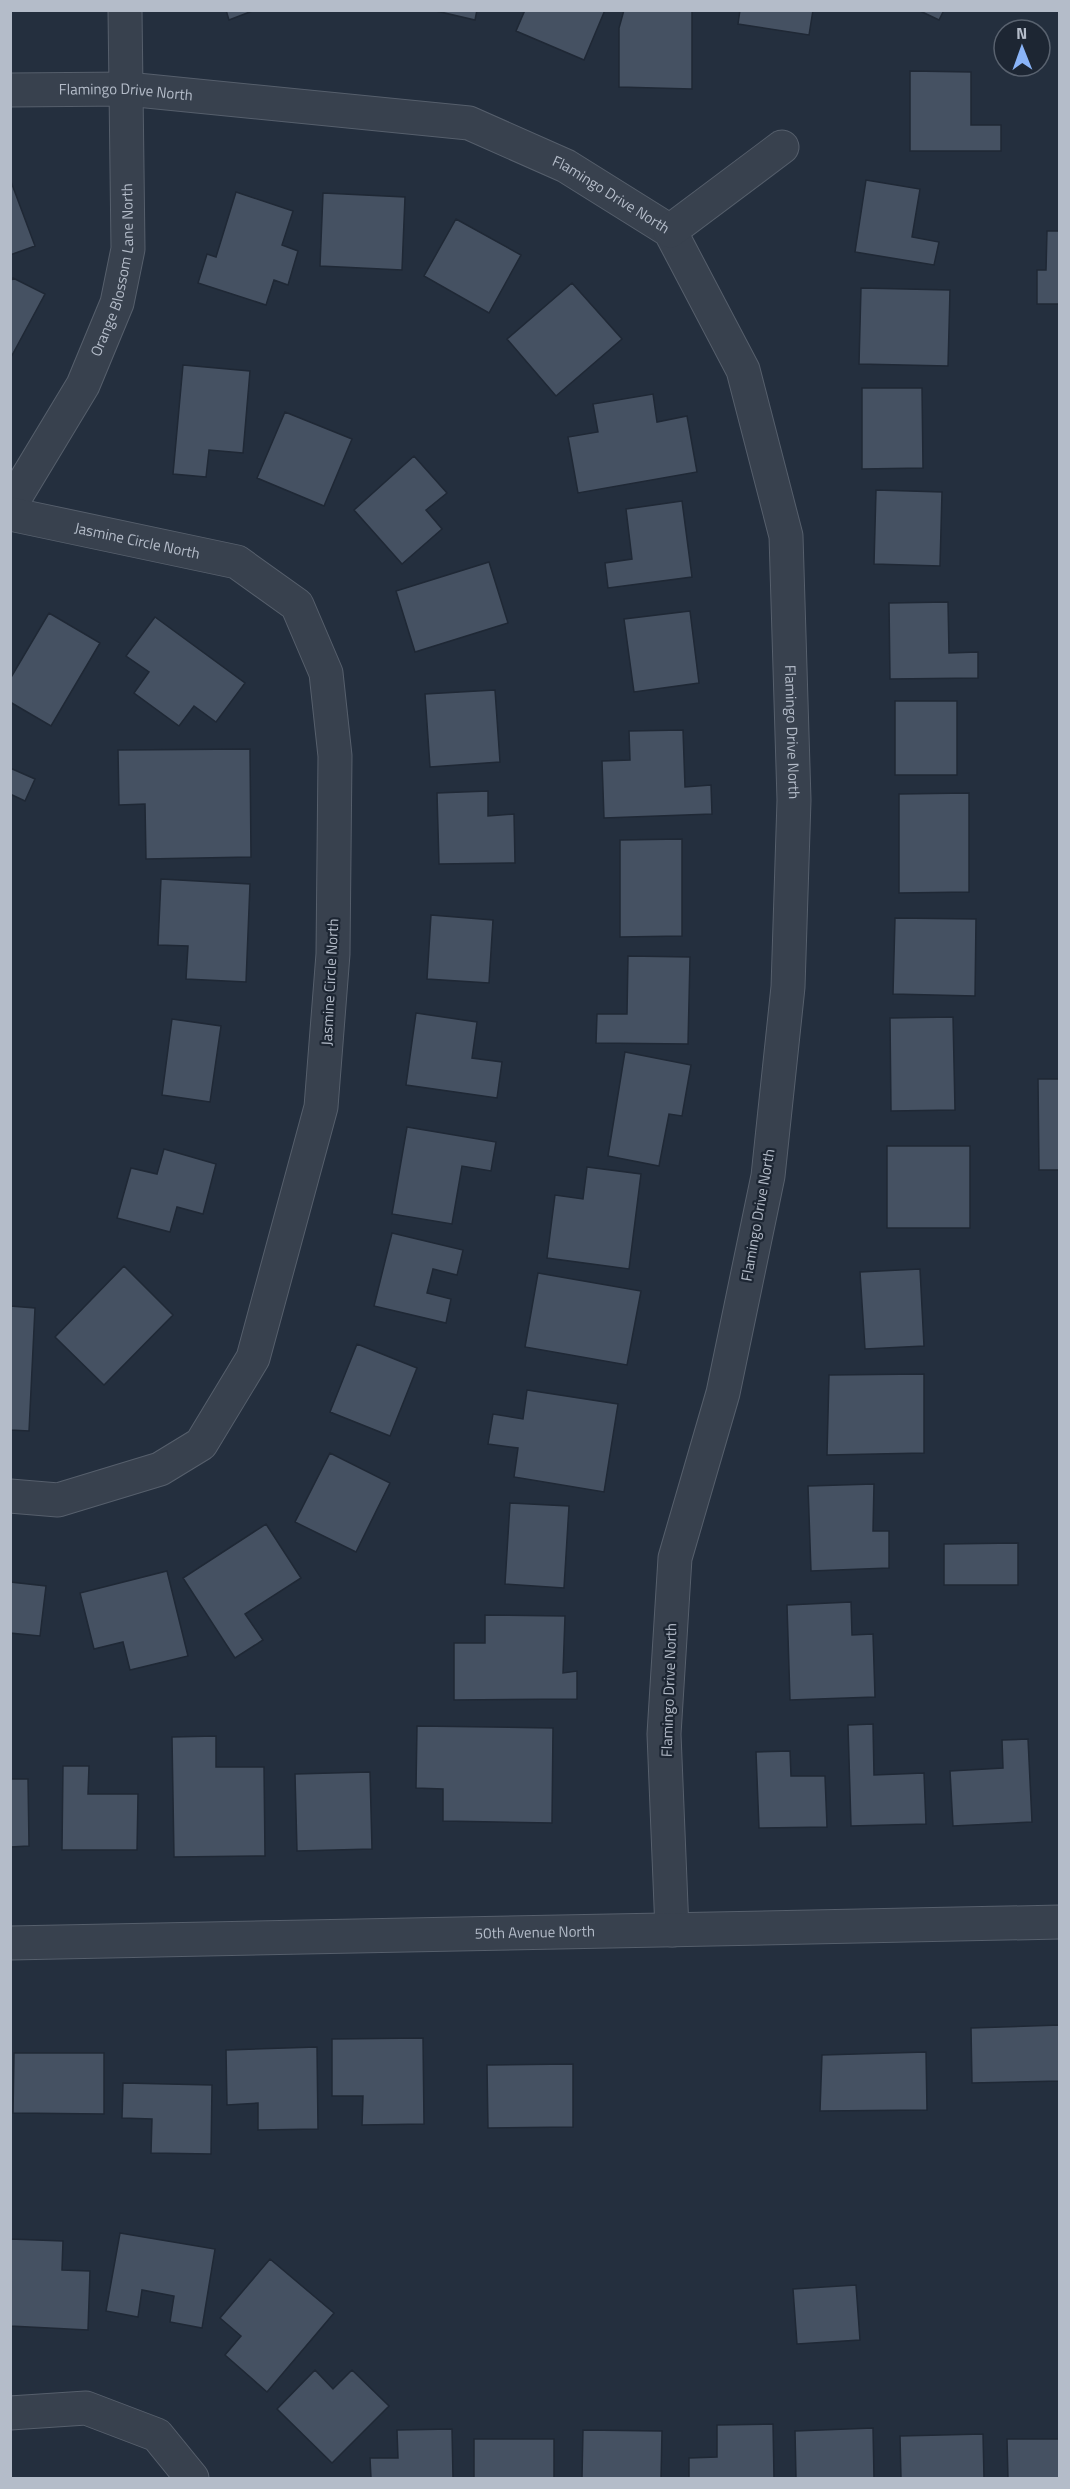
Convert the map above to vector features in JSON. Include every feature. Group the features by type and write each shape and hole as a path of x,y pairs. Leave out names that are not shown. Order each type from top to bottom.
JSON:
{"street":[{"name":"Orange Blossom Lane North","path":"10,506 83,385 117,303 128,249 126,10"},
{"name":"Flamingo Drive North","path":"10,90 127,89 469,123 566,166 670,231 743,370 786,536 794,800 788,987 768,1176 723,1393 675,1558 664,1734 672,1930"},
{"path":"670,231 782,147"},
{"name":"Jasmine Circle North","path":"10,514 237,561 297,605 326,673 335,767 333,954 321,1107 253,1358 201,1444 160,1469 58,1500 10,1496"},
{"name":"50th Avenue North","path":"10,1943 1059,1922"},
{"path":"10,2413 86,2408 157,2434 192,2478"}],"building":[{"path":"226,10 255,10 229,20"},
{"path":"432,10 477,10 475,20"},
{"path":"525,10 605,10 584,60 516,31"},
{"path":"624,10 692,10 692,89 619,87 619,28"},
{"path":"740,10 813,10 809,35 738,24"},
{"path":"918,10 944,10 939,20"},
{"path":"910,71 971,72 971,125 1001,125 1001,151 910,151"},
{"path":"10,179 35,246 10,255"},
{"path":"866,180 920,189 912,237 939,242 934,265 855,252"},
{"path":"236,192 293,211 282,245 298,251 288,285 274,280 266,305 198,283 207,254 216,257"},
{"path":"323,193 405,197 402,270 320,266"},
{"path":"456,219 521,255 489,313 424,276"},
{"path":"1047,231 1060,231 1060,304 1037,304 1037,270 1046,270"},
{"path":"13,278 45,294 10,359 10,282"},
{"path":"572,283 622,339 556,396 507,339"},
{"path":"861,288 950,290 948,366 859,364"},
{"path":"183,365 250,371 243,453 209,450 206,477 173,474"},
{"path":"862,388 922,388 923,468 862,469"},
{"path":"653,394 657,422 687,416 697,472 578,493 568,437 598,432 593,404"},
{"path":"285,412 352,439 324,506 257,478"},
{"path":"414,456 447,493 426,510 442,529 402,564 354,510"},
{"path":"876,490 942,492 940,566 874,564"},
{"path":"682,501 692,577 608,588 605,563 632,559 626,509"},
{"path":"489,562 508,623 415,652 396,591"},
{"path":"948,602 949,653 978,652 978,678 890,679 889,603"},
{"path":"690,611 699,683 634,692 624,619"},
{"path":"49,613 100,643 51,726 10,702 10,679"},
{"path":"155,617 245,683 216,722 194,706 179,726 134,693 149,672 126,656"},
{"path":"495,690 500,762 430,767 425,694"},
{"path":"895,701 957,701 957,775 895,775"},
{"path":"683,730 685,787 711,785 712,814 604,818 602,761 630,760 629,731"},
{"path":"250,749 251,857 146,859 145,804 119,805 118,750"},
{"path":"10,768 35,779 25,801 10,794"},
{"path":"488,791 488,816 514,814 515,863 439,864 437,793"},
{"path":"969,793 969,892 899,893 899,794"},
{"path":"682,839 682,936 620,937 620,840"},
{"path":"161,879 250,884 246,982 186,979 188,946 158,945"},
{"path":"431,915 493,920 489,983 427,979"},
{"path":"895,918 976,919 975,996 893,994"},
{"path":"628,956 690,957 688,1044 596,1043 597,1014 627,1014"},
{"path":"416,1013 477,1022 472,1058 502,1062 497,1098 406,1085"},
{"path":"953,1017 955,1110 891,1111 890,1018"},
{"path":"172,1019 221,1026 210,1102 162,1095"},
{"path":"625,1052 691,1065 682,1116 669,1114 659,1166 608,1156"},
{"path":"1038,1079 1060,1079 1060,1170 1039,1170"},
{"path":"407,1127 496,1142 491,1171 462,1166 452,1224 392,1214"},
{"path":"887,1146 970,1146 970,1228 887,1228"},
{"path":"164,1149 216,1164 203,1214 177,1207 170,1232 117,1218 131,1168 157,1174"},
{"path":"587,1167 641,1174 629,1269 547,1258 555,1195 583,1199"},
{"path":"392,1233 463,1250 457,1275 433,1269 427,1293 451,1299 446,1323 374,1306"},
{"path":"124,1266 173,1315 104,1385 55,1337"},
{"path":"920,1269 924,1346 865,1349 860,1272"},
{"path":"538,1273 641,1291 627,1365 525,1347"},
{"path":"10,1306 35,1308 29,1431 10,1430"},
{"path":"357,1344 417,1368 390,1436 330,1412"},
{"path":"924,1374 924,1453 827,1455 829,1375"},
{"path":"527,1390 618,1404 604,1492 514,1477 518,1448 488,1444 493,1414 523,1419"},
{"path":"330,1453 390,1483 356,1552 295,1522"},
{"path":"874,1484 873,1531 889,1531 889,1568 811,1571 808,1486"},
{"path":"510,1503 569,1506 564,1588 505,1584"},
{"path":"266,1524 301,1578 245,1614 263,1640 235,1658 183,1578"},
{"path":"1018,1543 1018,1585 944,1585 944,1544"},
{"path":"167,1571 188,1656 130,1670 123,1642 94,1649 80,1593"},
{"path":"10,1582 46,1586 40,1636 10,1633"},
{"path":"851,1602 852,1635 873,1634 875,1697 790,1700 787,1605"},
{"path":"485,1615 565,1616 563,1673 577,1671 577,1699 454,1700 454,1643 485,1643"},
{"path":"873,1724 874,1775 924,1773 926,1824 851,1826 848,1725"},
{"path":"417,1726 553,1728 552,1823 443,1821 443,1789 416,1788"},
{"path":"216,1736 216,1767 264,1767 265,1856 174,1857 172,1737"},
{"path":"1028,1739 1032,1822 953,1826 950,1771 1003,1768 1002,1740"},
{"path":"790,1751 791,1776 825,1776 827,1827 759,1828 756,1752"},
{"path":"63,1766 89,1766 88,1794 138,1794 137,1850 62,1850"},
{"path":"370,1772 372,1849 297,1851 295,1774"},
{"path":"10,1779 28,1779 29,1846 10,1847"},
{"path":"1060,2025 1060,2081 972,2083 971,2028"},
{"path":"423,2038 424,2124 362,2125 363,2096 332,2096 332,2039"},
{"path":"317,2047 318,2129 258,2130 258,2103 227,2105 226,2050"},
{"path":"926,2052 927,2110 820,2111 822,2055"},
{"path":"14,2053 104,2053 104,2114 13,2113"},
{"path":"573,2064 573,2127 488,2128 487,2065"},
{"path":"123,2083 212,2085 211,2154 151,2153 152,2119 122,2118"},
{"path":"120,2233 215,2249 202,2328 170,2322 174,2296 142,2290 138,2317 106,2311"},
{"path":"10,2239 63,2241 62,2270 90,2271 88,2330 10,2326"},
{"path":"270,2259 334,2313 267,2392 225,2355 241,2336 220,2318"},
{"path":"856,2285 860,2340 797,2344 793,2289"},
{"path":"315,2370 333,2389 352,2370 389,2406 332,2463 277,2409"},
{"path":"773,2424 774,2478 689,2478 689,2458 717,2457 717,2425"},
{"path":"873,2428 874,2478 796,2478 795,2431"},
{"path":"452,2429 453,2478 371,2478 370,2458 398,2458 397,2430"},
{"path":"583,2430 662,2431 661,2478 582,2478"},
{"path":"983,2434 984,2478 901,2478 900,2436"},
{"path":"474,2439 554,2439 554,2478 474,2478"},
{"path":"1007,2439 1060,2439 1060,2478 1008,2478"}]}
